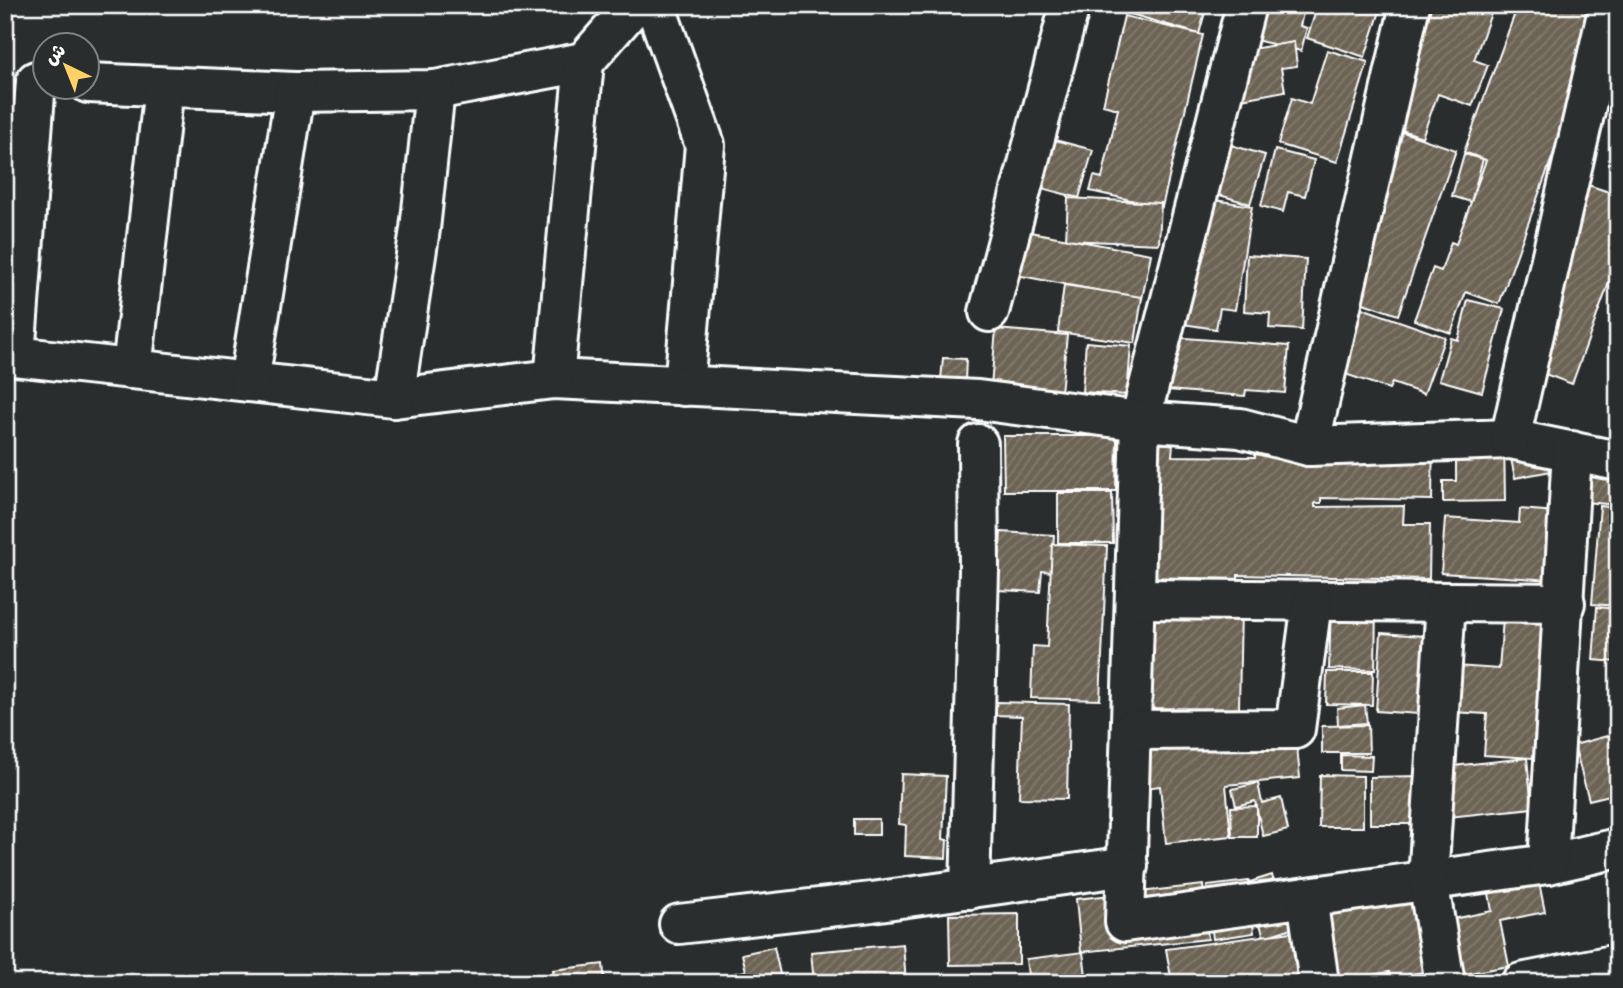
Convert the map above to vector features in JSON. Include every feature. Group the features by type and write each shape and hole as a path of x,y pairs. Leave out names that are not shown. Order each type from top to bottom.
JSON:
{"street":[{"path":"554,379 584,62 634,5"},
{"path":"655,5 705,145 684,386"},
{"path":"989,312 1070,5"},
{"path":"1246,5 1140,421 1125,922 1548,863 1618,848"},
{"path":"1309,446 1410,5"},
{"path":"1510,439 1609,5"},
{"path":"102,84 295,92 435,90 584,62"},
{"path":"29,81 10,355 394,398 554,379 978,400 1140,421 1240,428 1309,446 1510,439 1618,461"},
{"path":"132,369 164,87"},
{"path":"394,398 420,229 435,90"},
{"path":"249,382 295,92"},
{"path":"970,889 979,571 978,444"},
{"path":"1548,863 1572,452"},
{"path":"1135,599 1565,603"},
{"path":"1132,730 1295,729 1312,601"},
{"path":"1445,983 1428,880 1446,602"},
{"path":"679,924 970,889 1128,866"},
{"path":"1307,897 1319,983"},
{"path":"1521,983 1618,964"}],"building":[{"path":"1100,5 1207,5 1199,34"},
{"path":"1251,5 1305,5 1300,26 1307,28 1301,51 1243,37"},
{"path":"1318,5 1382,5 1365,57 1307,38"},
{"path":"1421,5 1494,5 1474,60 1488,65 1472,106 1438,94 1422,137 1379,122"},
{"path":"1518,5 1607,6 1499,304 1466,292 1451,333 1414,320 1433,268 1441,271 1451,242 1456,244 1486,160 1464,152"},
{"path":"1124,16 1203,35 1162,207 1090,191 1094,176 1102,178 1118,109 1103,105"},
{"path":"1618,38 1618,102 1597,94"},
{"path":"1294,42 1297,66 1281,68 1285,91 1241,99 1234,52"},
{"path":"1327,50 1368,62 1337,162 1278,144 1292,98 1310,104"},
{"path":"1385,126 1456,150 1398,315 1343,296"},
{"path":"1051,139 1093,150 1079,198 1038,187"},
{"path":"1210,139 1265,155 1250,204 1196,188"},
{"path":"1275,150 1314,160 1305,196 1288,192 1283,212 1261,206"},
{"path":"1464,154 1483,159 1471,202 1452,196"},
{"path":"1588,185 1618,195 1618,258 1572,384 1523,366"},
{"path":"1191,196 1252,206 1235,310 1220,308 1216,329 1170,322"},
{"path":"1068,198 1161,203 1159,244 1066,240"},
{"path":"1019,230 1151,254 1142,299 1011,274"},
{"path":"1247,255 1306,259 1302,330 1269,328 1270,313 1244,311"},
{"path":"1064,285 1142,297 1135,343 1058,332"},
{"path":"1339,300 1445,337 1424,394 1392,383 1389,389 1316,364"},
{"path":"1468,300 1504,309 1482,392 1439,380 1451,338 1458,340"},
{"path":"996,329 1067,335 1061,392 991,386"},
{"path":"1159,336 1289,346 1285,393 1246,390 1245,396 1154,389"},
{"path":"1086,342 1131,346 1127,395 1082,392"},
{"path":"943,358 966,359 965,381 941,380"},
{"path":"1433,435 1432,500 1321,498 1321,503 1315,503 1315,507 1404,506 1403,524 1430,524 1429,579 1238,575 1238,579 1140,577 1143,443 1173,444 1172,456 1328,455"},
{"path":"1474,435 1504,435 1505,501 1443,502 1443,481 1456,481 1456,462 1475,461"},
{"path":"1003,436 1117,436 1116,491 1004,491"},
{"path":"1590,447 1618,450 1618,505 1585,502"},
{"path":"1509,449 1562,469 1515,478"},
{"path":"1058,493 1112,493 1113,543 1058,543"},
{"path":"1600,506 1618,508 1618,606 1592,604"},
{"path":"1520,509 1556,512 1552,580 1441,573 1445,518 1519,523"},
{"path":"1001,532 1054,535 1052,572 1042,571 1040,592 997,590"},
{"path":"1052,544 1107,546 1100,700 1031,698 1033,646 1047,647"},
{"path":"1331,603 1376,604 1375,670 1329,669"},
{"path":"1133,606 1241,606 1239,709 1131,708"},
{"path":"1504,606 1548,609 1533,758 1484,755 1487,714 1452,712 1456,666 1499,669"},
{"path":"1597,607 1618,609 1618,662 1593,660"},
{"path":"1381,633 1424,636 1419,714 1376,711"},
{"path":"1327,672 1373,672 1372,705 1326,704"},
{"path":"996,702 1069,704 1067,799 1019,798 1022,716 996,715"},
{"path":"1365,705 1367,723 1338,725 1337,708"},
{"path":"1295,725 1300,778 1226,785 1231,836 1166,843 1160,786 1129,790 1124,742"},
{"path":"1368,725 1369,753 1322,753 1322,726"},
{"path":"1618,733 1618,793 1589,800 1574,745"},
{"path":"1341,755 1372,756 1371,771 1341,770"},
{"path":"1527,758 1532,808 1449,817 1444,767"},
{"path":"901,774 946,776 943,839 947,840 946,858 905,856 906,825 899,824"},
{"path":"1320,775 1363,776 1363,827 1319,827"},
{"path":"1420,776 1420,824 1370,824 1370,777"},
{"path":"1258,783 1262,803 1281,798 1288,830 1263,836 1255,801 1236,806 1232,789"},
{"path":"1257,806 1257,837 1232,837 1231,807"},
{"path":"854,819 879,819 879,835 854,835"},
{"path":"1532,848 1545,912 1500,921 1509,966 1458,975 1448,920 1492,911 1483,857"},
{"path":"1415,863 1434,970 1390,978 1389,972 1335,982 1323,914"},
{"path":"1272,875 1276,890 1302,925 1264,937 1247,883"},
{"path":"1248,881 1254,933 1213,939 1207,886"},
{"path":"1203,885 1208,939 1081,952 1076,899"},
{"path":"1019,914 1019,964 950,965 949,915"},
{"path":"1299,931 1305,983 1172,983 1166,949"},
{"path":"903,944 906,983 814,983 811,952"},
{"path":"774,947 782,983 737,983 735,973 746,971 742,954"},
{"path":"1083,952 1087,983 1029,983 1026,959"},
{"path":"603,964 605,983 554,983 553,970"}]}
